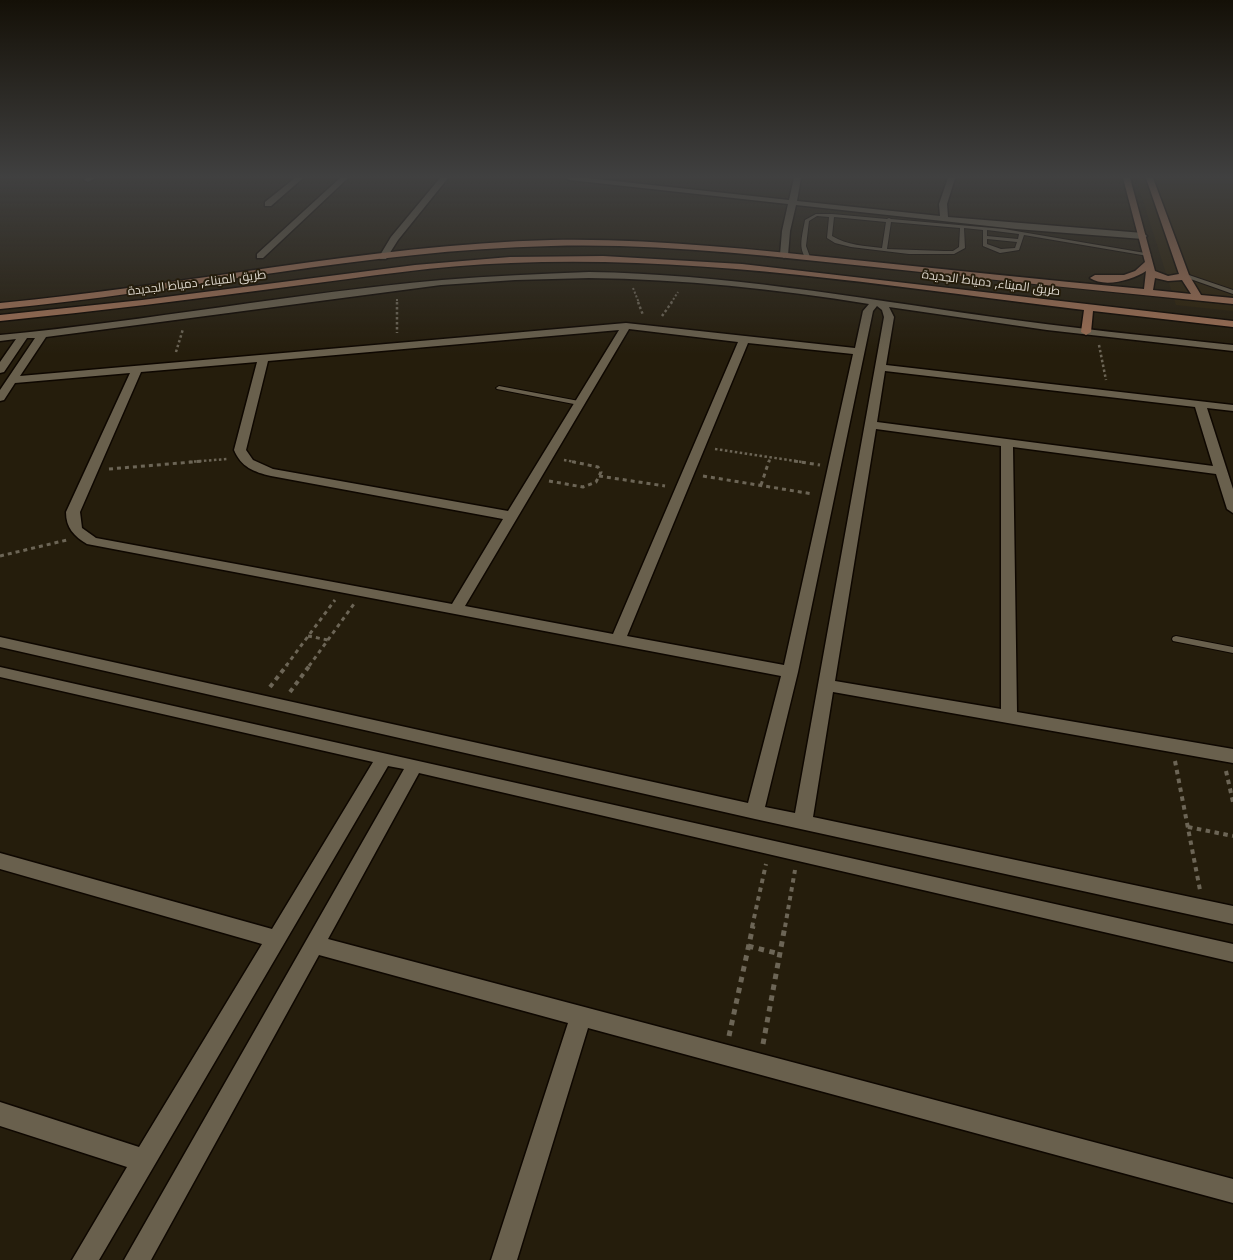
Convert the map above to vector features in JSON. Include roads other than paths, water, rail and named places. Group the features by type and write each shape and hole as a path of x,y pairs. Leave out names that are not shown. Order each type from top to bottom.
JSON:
{"main road":[{"path":"1143,237 1150,263 1148,293"},
{"path":"1170,237 1184,275 1198,298"},
{"name":"طريق الميناء, دمياط الجديدة","path":"0,306 146,291 383,257 453,249 570,243 695,247 1233,301"},
{"name":"طريق الميناء, دمياط الجديدة","path":"0,318 142,303 406,269 510,260 603,259 695,262 1233,324"},
{"path":"1150,263 1170,278 1181,278 1184,275"},
{"path":"907,268 938,264 1116,279 1137,275 1150,263"},
{"path":"931,289 941,285 944,280 937,271"},
{"path":"981,294 973,285 978,279 989,276"},
{"path":"1089,307 1091,333"}],"street":[{"path":"260,256 281,237"},
{"path":"383,257 396,237"},
{"path":"784,255 787,237"},
{"path":"0,338 398,288 512,277 628,275 762,285 1091,333 1233,348"},
{"path":"755,812 790,672 868,310 876,301"},
{"path":"803,822 888,313 876,301"},
{"path":"12,380 626,326 652,327 860,352"},
{"path":"454,610 626,326"},
{"path":"0,398 42,334"},
{"path":"0,370 24,336"},
{"path":"618,640 745,338"},
{"path":"264,358 240,450 242,458 258,469 511,516"},
{"path":"880,367 1233,408"},
{"path":"137,370 73,512 72,521 75,529 82,536 107,545 790,672"},
{"path":"1200,404 1233,509"},
{"path":"870,426 1221,471"},
{"path":"1007,443 1009,716"},
{"path":"0,642 755,812 1233,915"},
{"path":"0,672 799,852 1233,954"},
{"path":"826,684 1227,755"},
{"path":"84,1260 384,758"},
{"path":"137,1260 414,765"},
{"path":"0,861 276,939"},
{"path":"314,945 1233,1191"},
{"path":"504,1260 581,1017"},
{"path":"0,1114 144,1161"}],"lane":[{"path":"804,237 803,246 807,257"},
{"path":"829,237 834,242 848,246 944,253 958,251 962,248 962,237"},
{"path":"884,249 886,237"},
{"path":"1020,240 985,237 987,247 1000,251 1017,249 1020,240 1021,237"},
{"path":"1038,237 1150,263"},
{"path":"1184,275 1233,292"},
{"path":"499,388 579,403"},
{"path":"1176,639 1233,650"}]}
